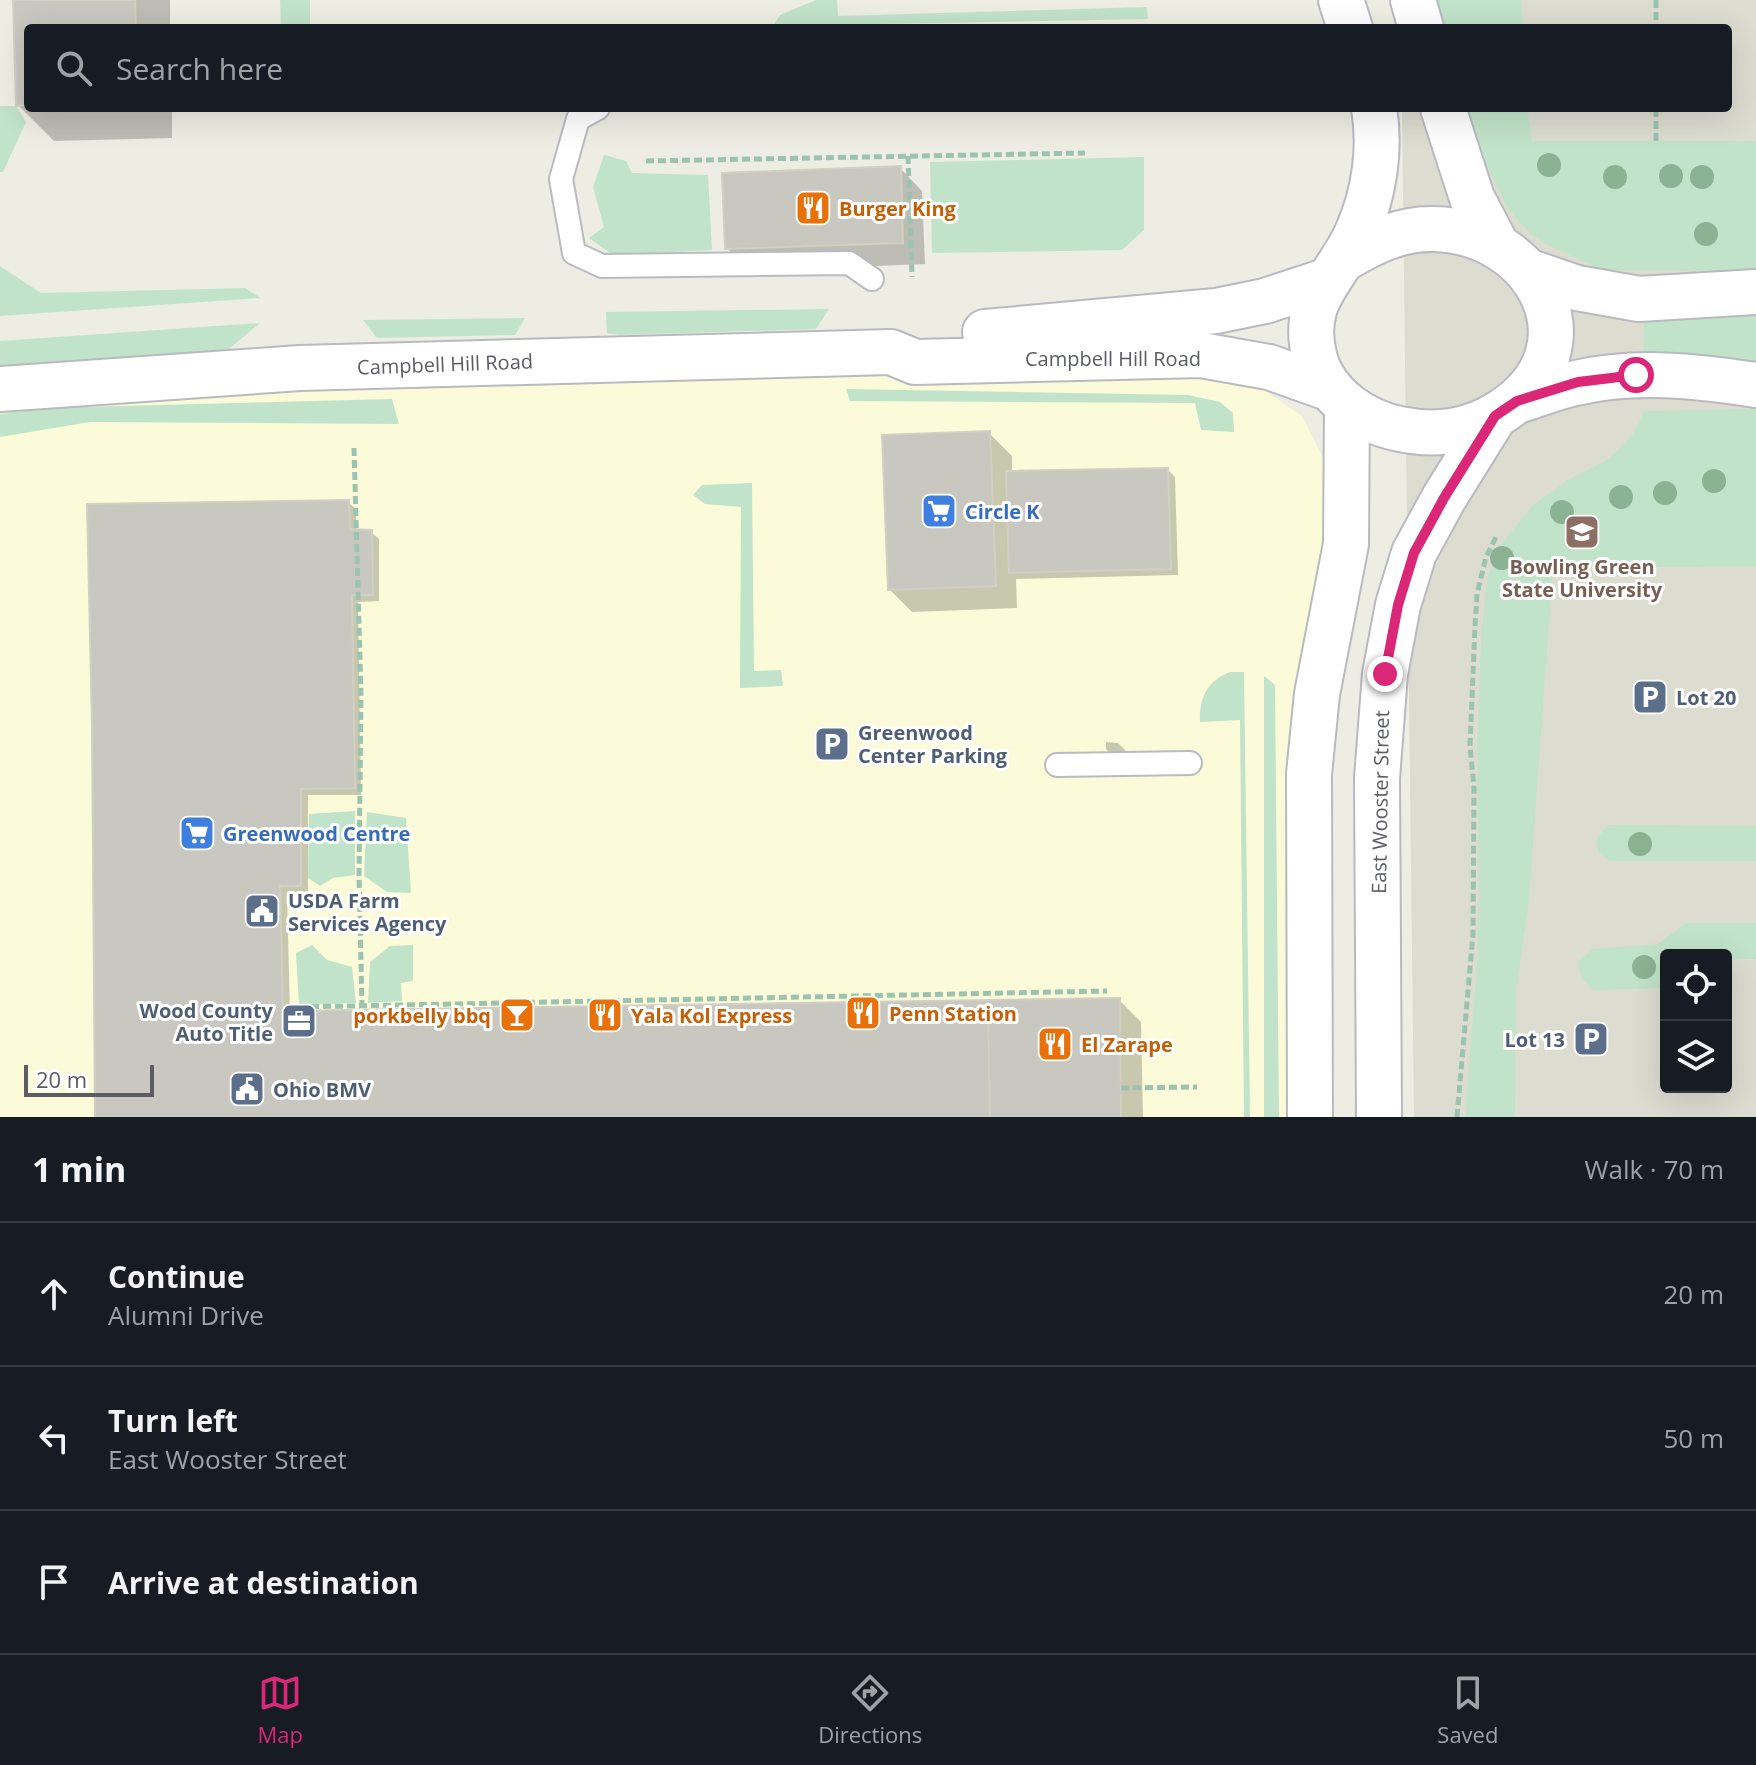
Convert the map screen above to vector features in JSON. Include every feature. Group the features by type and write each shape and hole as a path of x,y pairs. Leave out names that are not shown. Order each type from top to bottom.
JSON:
{"main road":[{"path":"1341,0 1349,24"},
{"path":"1413,0 1420,24"},
{"path":"1374,112 1377,140 1369,198 1359,230 1314,306 1311,335 1315,359 1339,397 1366,418 1412,432 1456,431 1476,426 1506,409 1578,382 1636,375 1685,375 1756,385"},
{"name":"East Wooster Street","path":"1444,112 1472,198 1496,244"},
{"name":"East Wooster Street","path":"1335,270 1375,240 1422,229 1454,230 1496,244 1517,258 1530,272 1547,303 1551,338 1543,366 1533,385 1506,409 1444,498 1414,553 1398,605 1385,674 1377,778 1379,1117"},
{"name":"Campbell Hill Road","path":"891,352 912,339 1216,311 1265,301 1335,270"},
{"path":"1530,272 1577,288 1639,299 1756,292"},
{"name":"Campbell Hill Road","path":"0,389 300,368 891,352 915,362 1201,355 1269,367 1339,397"},
{"path":"1310,1117 1309,774 1317,694 1346,544 1339,397"}],"lane":[{"path":"591,112 578,119 561,179 574,253 602,266 849,263 872,279"},
{"path":"1057,765 1190,763"}],"path":[{"path":"1656,0 1656,24"},
{"path":"1656,112 1656,141"},
{"path":"646,161 1085,153"},
{"path":"908,156 912,277"},
{"path":"354,448 361,696 359,875 362,1006"},
{"path":"1457,1117 1473,934 1474,788 1470,733 1477,594 1486,557 1496,537"},
{"path":"299,1007 1107,991"},
{"path":"1121,1088 1197,1087"}],"shaded area":[{"path":"280,0 310,0 310,24 281,24"},
{"path":"816,0 837,0 838,16 1147,7 1148,19 774,24 780,15"},
{"name":"Bowling Green State University","path":"1401,0 1756,0 1756,1117 1414,1117 1402,112 1732,112 1732,24 1401,24"},
{"path":"1436,0 1521,0 1523,24 1442,24"},
{"path":"0,106 16,106 26,122 3,172 0,172"},
{"path":"1466,112 1528,112 1532,141 1756,141 1756,271 1602,270 1531,234 1508,209 1486,164"},
{"path":"604,155 626,161 632,173 708,175 712,250 613,255 589,238 604,227 593,187"},
{"path":"1144,157 1144,230 1122,250 932,253 930,162"},
{"path":"0,266 41,293 245,288 261,298 0,316"},
{"path":"829,309 816,329 607,333 606,312"},
{"path":"1756,314 1756,367 1643,362 1644,315"},
{"path":"525,318 515,335 377,338 363,320"},
{"path":"260,323 223,354 0,368 0,341"},
{"name":"Greenwood Centre","path":"245,372 1210,374 1242,379 1302,416 1323,458 1329,498 1309,1117 0,1117 0,389"},
{"path":"846,389 1188,395 1220,402 1233,413 1234,432 1201,430 1195,403 850,401"},
{"path":"392,399 399,424 90,422 0,437 0,414 44,408"},
{"path":"1756,409 1756,566 1553,568 1529,900 1516,992 1515,1117 1465,1117 1477,964 1477,752 1481,638 1488,575 1503,542 1534,504 1570,479 1609,459 1634,433 1644,411"},
{"path":"752,483 754,671 781,670 783,686 740,688 741,507 705,504 693,495 702,485"},
{"path":"1230,672 1244,672 1250,1117 1244,1117 1240,720 1200,722 1206,691 1215,680"},
{"path":"1264,676 1275,685 1279,1117 1264,1117"},
{"path":"355,811 355,875 333,878 320,886 308,878 309,814"},
{"path":"367,812 406,818 411,893 387,892 364,876"},
{"path":"1607,825 1756,826 1756,861 1609,861 1598,852 1597,839"},
{"path":"1686,923 1756,923 1756,959 1732,959 1732,949 1660,949 1660,988 1593,990 1581,976 1578,962 1593,949 1658,944"},
{"path":"312,945 327,960 352,967 356,1003 299,1005 296,953"},
{"path":"413,945 413,981 401,983 402,1001 368,1003 370,962 390,946"}],"building":[{"path":"13,0 135,0 136,24 24,24 24,105 16,106"},
{"name":"Burger King","path":"901,166 903,243 725,249 722,173"},
{"name":"Circle K","path":"990,431 996,586 888,590 882,435"},
{"name":"Circle K","path":"1168,468 1171,569 1009,573 1006,471"},
{"name":"Greenwood Centre","path":"349,500 350,529 372,530 373,595 352,595 355,788 301,789 301,886 280,886 283,1011 988,1000 990,1117 95,1117 87,504"},
{"name":"El Zarape","path":"1120,998 1121,1117 990,1117 988,1000"}],"place":[{"name":"Burger King","path":"813,208"},
{"name":"Circle K","path":"939,511"},
{"name":"Bowling Green State University","path":"1582,532"},
{"name":"Lot 20","path":"1650,697"},
{"name":"Greenwood Center Parking","path":"832,744"},
{"name":"Greenwood Centre","path":"197,833"},
{"name":"USDA Farm Services Agency","path":"262,911"},
{"name":"Penn Station","path":"863,1013"},
{"name":"porkbelly bbq","path":"517,1015"},
{"name":"Yala Kol Express","path":"605,1015"},
{"name":"Wood County Auto Title","path":"299,1021"},
{"name":"Lot 13","path":"1591,1039"},
{"name":"El Zarape","path":"1055,1044"},
{"name":"Ohio BMV","path":"247,1089"}],"route":[{"path":"1385,674 1398,605 1414,553 1495,416 1517,401 1578,382 1636,375"}]}
